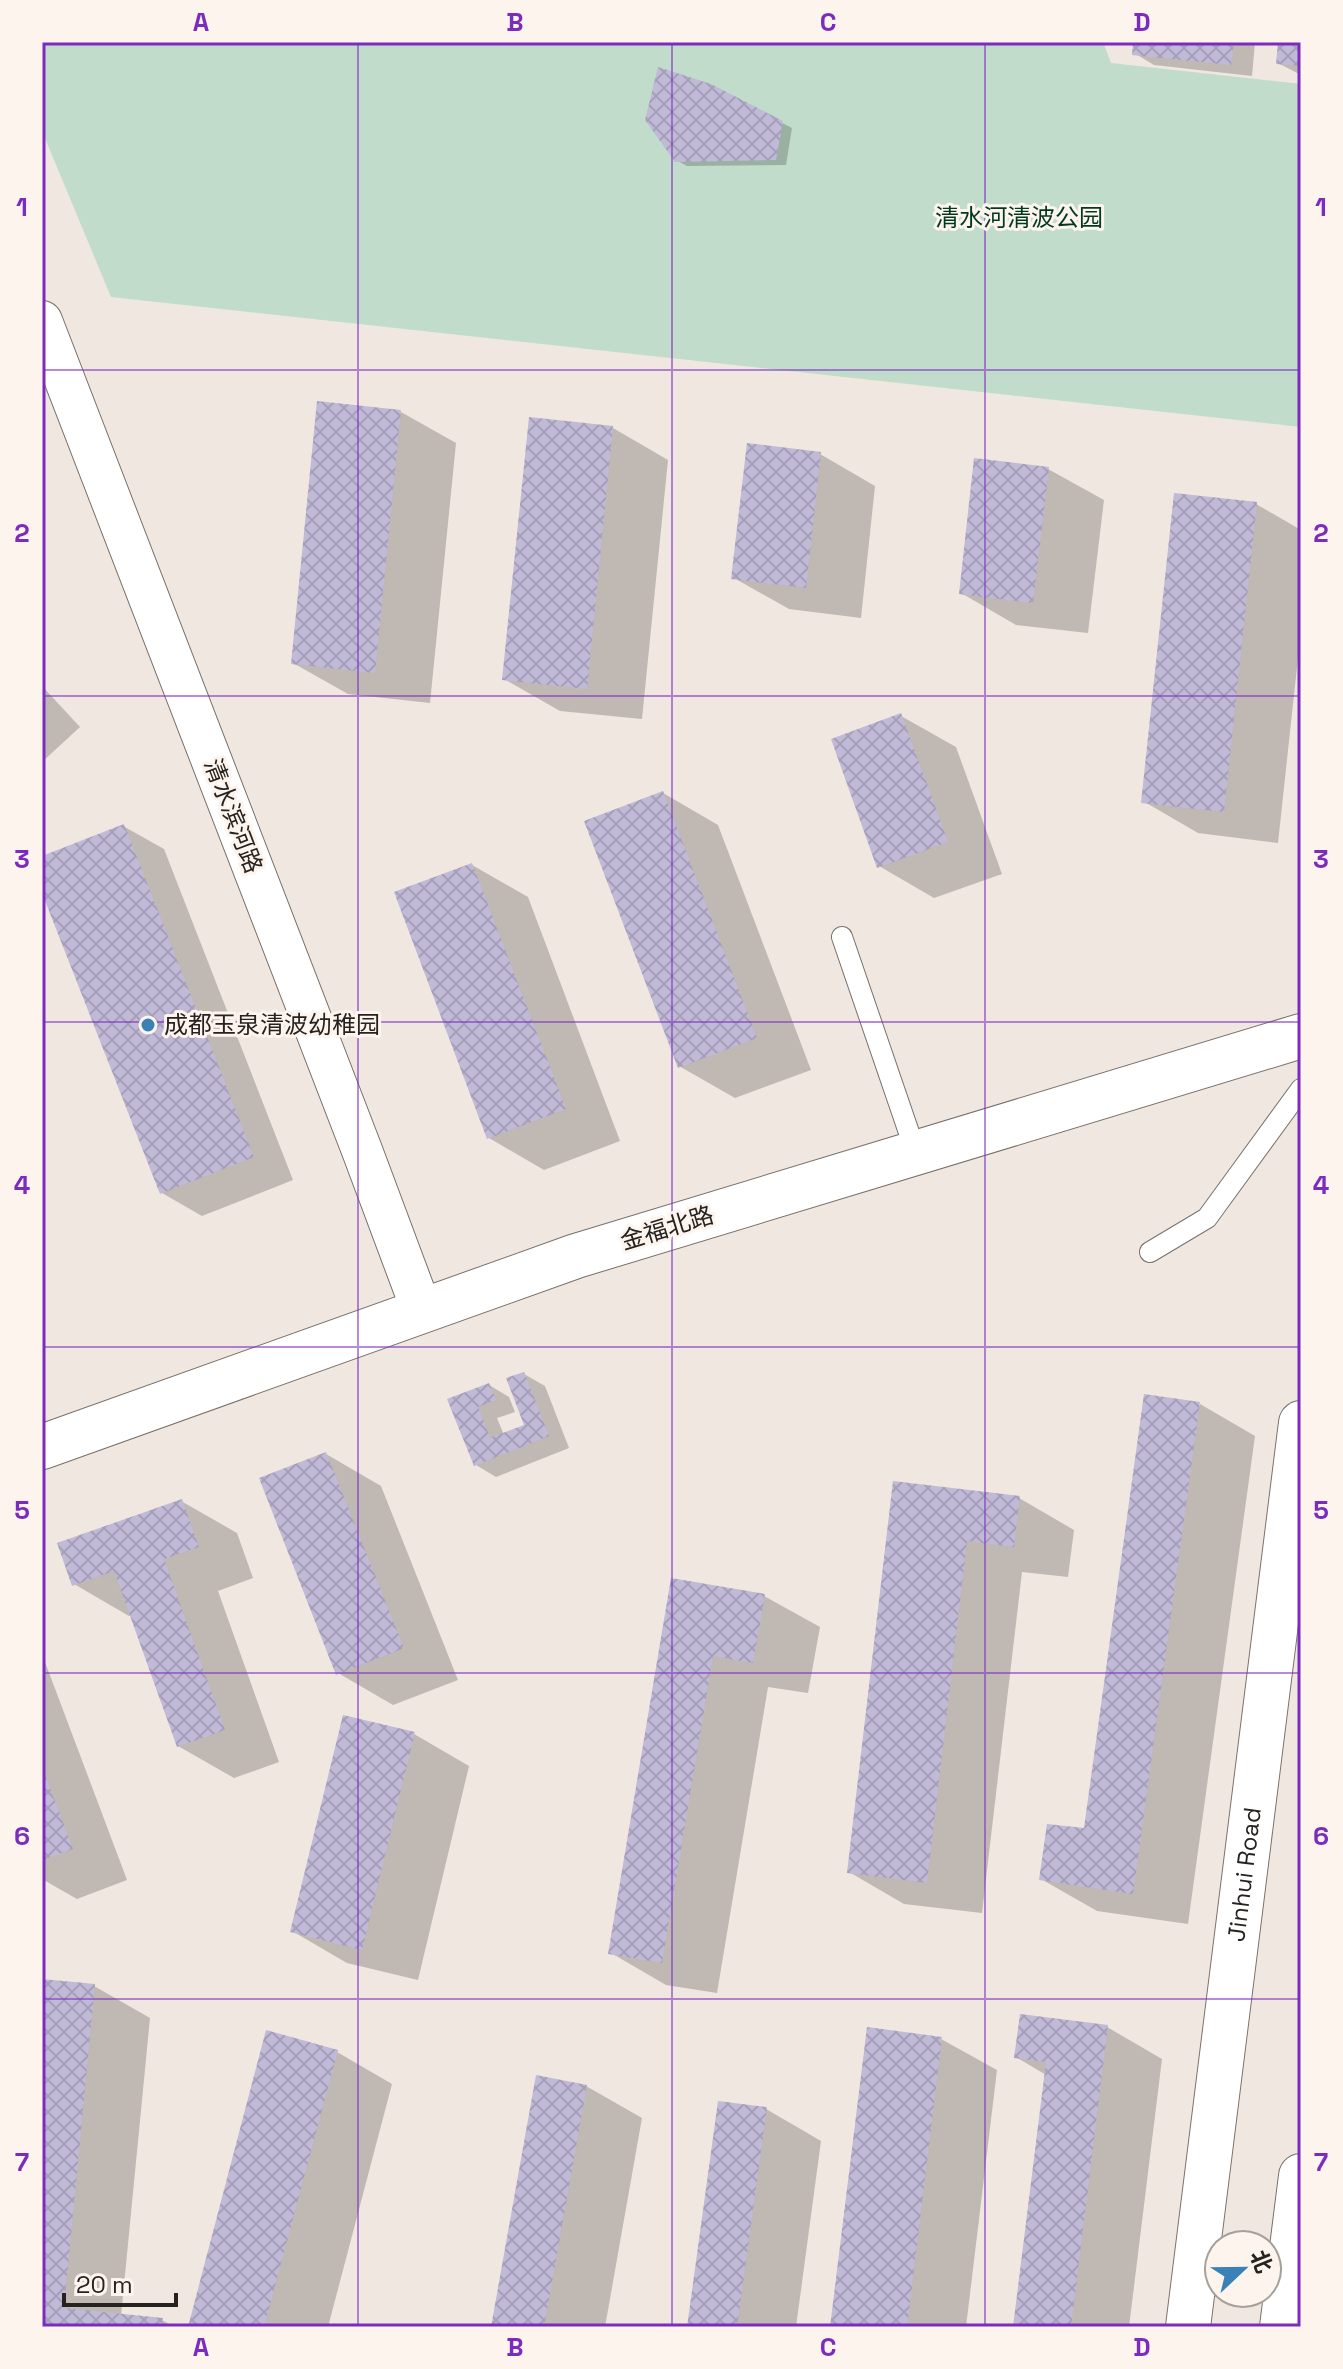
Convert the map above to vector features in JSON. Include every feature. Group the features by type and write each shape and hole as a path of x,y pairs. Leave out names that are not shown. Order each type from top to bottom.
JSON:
{"street":[{"name":"清水滨河路","path":"42,321 422,1311"},
{"name":"金福北路","path":"42,1447 576,1256 1301,1036"},
{"name":"Jinhui Road","path":"1188,2327 1301,1423"},
{"path":"1282,2327 1301,2176"}],"lane":[{"path":"842,937 916,1153"},
{"path":"1150,1252 1207,1218 1301,1089"}],"green space":[{"name":"清水河清波公园","path":"42,42 1103,42 1111,63 1301,84 1301,427 111,297 42,131"}],"building":[{"path":"1133,42 1234,42 1231,65 1132,55"},
{"path":"1278,42 1301,42 1301,66 1276,64"},
{"path":"658,67 711,84 783,121 776,160 675,162 645,120"},
{"path":"317,401 401,410 375,673 291,664"},
{"path":"529,417 613,426 587,689 502,680"},
{"path":"747,443 821,452 806,588 731,579"},
{"path":"974,458 1049,467 1033,603 959,594"},
{"path":"1174,493 1257,502 1224,812 1141,803"},
{"path":"901,713 948,842 877,868 831,739"},
{"path":"663,791 757,1038 678,1068 584,821"},
{"name":"成都玉泉清波幼稚园","path":"124,824 254,1157 160,1194 42,893 42,856"},
{"path":"472,863 566,1109 487,1139 394,892"},
{"path":"524,1372 549,1436 474,1466 447,1399 489,1383 496,1400 478,1407 490,1438 524,1425 506,1378"},
{"path":"1144,1394 1200,1402 1133,1894 1039,1880 1047,1824 1084,1828"},
{"path":"326,1452 404,1648 336,1675 259,1478"},
{"path":"893,1481 1020,1496 1014,1547 967,1541 927,1883 847,1873"},
{"path":"182,1499 199,1547 164,1559 225,1730 177,1747 114,1571 72,1586 57,1543"},
{"path":"671,1578 765,1594 753,1663 713,1656 662,1963 608,1954"},
{"path":"343,1715 415,1732 362,1950 290,1932"},
{"path":"42,1767 73,1849 42,1860"},
{"path":"42,1979 95,1984 64,2308 163,2318 162,2327 42,2327"},
{"path":"1020,2014 1108,2025 1071,2327 1013,2327 1046,2062 1014,2058"},
{"path":"867,2027 942,2037 907,2327 830,2327"},
{"path":"266,2030 338,2050 264,2327 188,2327"},
{"path":"536,2075 587,2085 544,2327 491,2327"},
{"path":"718,2101 767,2107 737,2327 687,2327"}],"place":[{"name":"成都玉泉清波幼稚园","path":"148,1025"}]}
